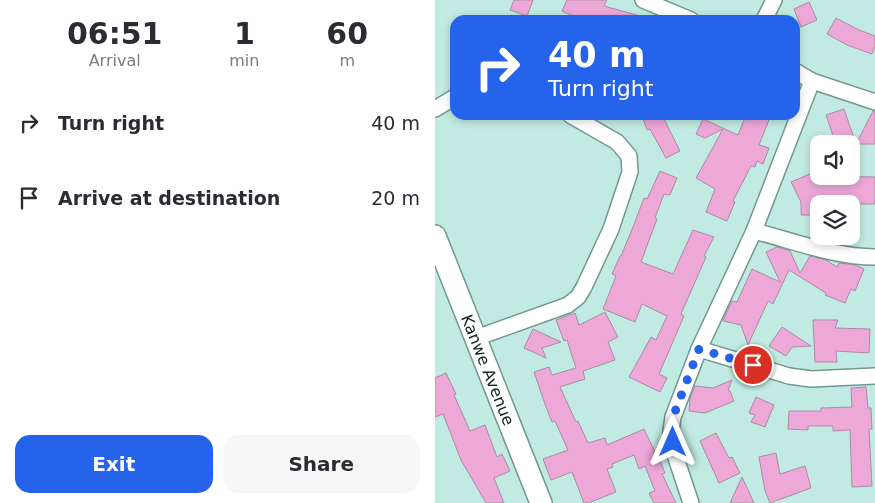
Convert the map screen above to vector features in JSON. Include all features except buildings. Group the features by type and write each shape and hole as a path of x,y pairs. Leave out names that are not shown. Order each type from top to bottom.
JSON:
{"main road":[{"name":"Kanwe Avenue","path":"435,236 541,503"}],"street":[{"path":"643,0 679,15"},
{"path":"766,15 774,0"},
{"path":"800,74 812,80 875,102"},
{"path":"800,111 812,80"},
{"path":"435,109 450,100"},
{"path":"476,338 568,306 578,297 584,287 611,229 630,172 629,156 617,142 579,120"},
{"path":"691,503 674,452 671,431 673,417 699,349 754,231 797,120"},
{"path":"754,231 840,254 875,257"},
{"path":"699,349 789,376 811,379 875,376"}],"route":[{"path":"673,442 671,431 673,417 699,349 753,365"}]}
